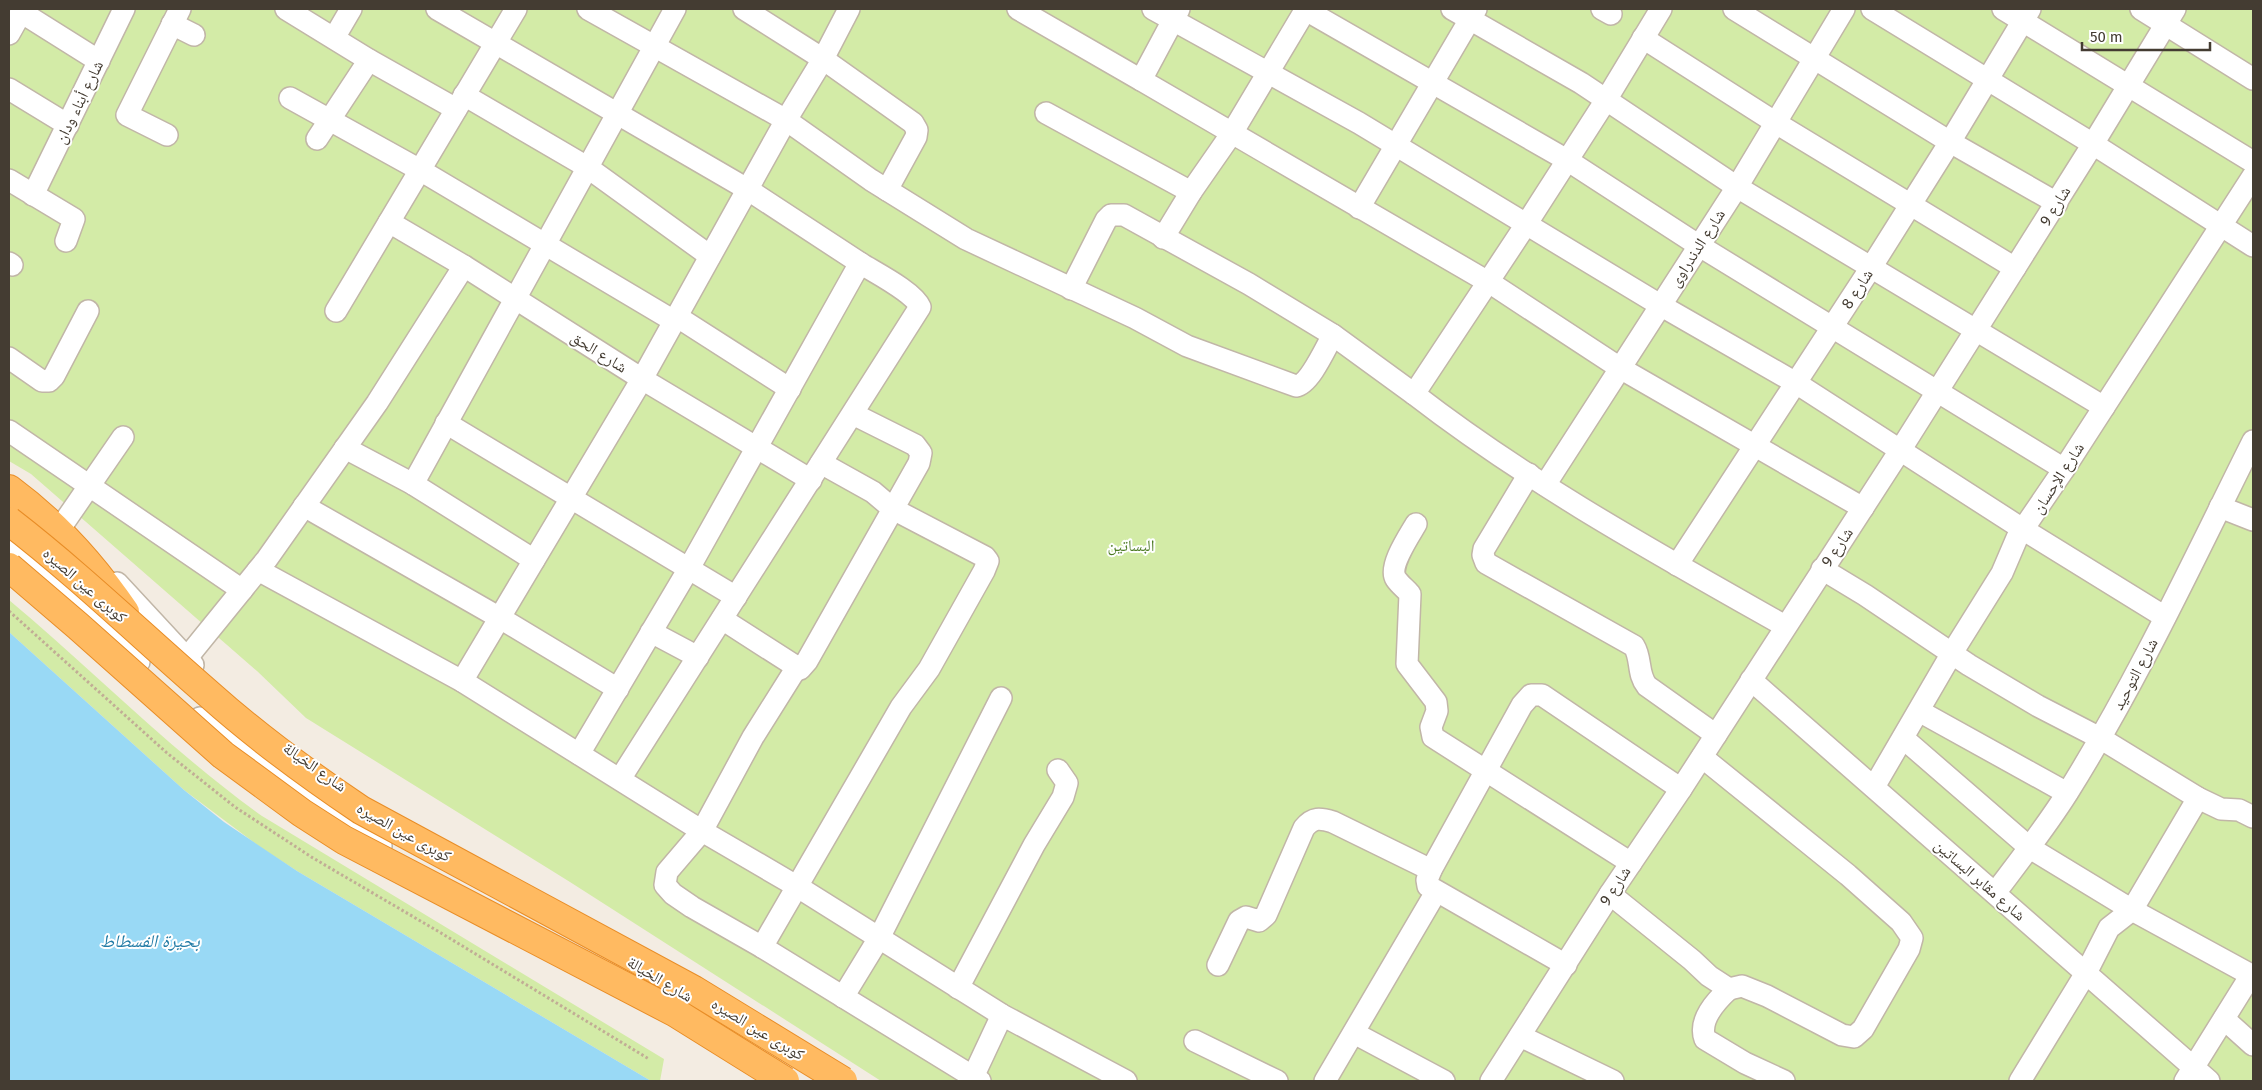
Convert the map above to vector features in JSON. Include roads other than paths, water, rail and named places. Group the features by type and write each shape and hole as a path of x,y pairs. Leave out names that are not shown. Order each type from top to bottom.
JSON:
{"highway":[{"path":"9,489 71,543 112,592 139,632"},
{"name":"كوبرى عين الصيره","path":"9,521 80,579 246,726 321,783 362,810 694,990 844,1081"},
{"name":"كوبرى عين الصيره","path":"9,568 78,626 186,724 239,767 302,813 344,840 676,1013 785,1081"}],"street":[{"name":"شارع أبناء ودان","path":"33,194 124,9"},
{"path":"286,9 369,60 460,102 587,167 710,256"},
{"path":"334,38 351,9"},
{"path":"437,9 747,188 903,291 919,304 920,308 620,779"},
{"path":"336,311 516,9"},
{"path":"588,9 786,120 887,190 966,240 1136,318 1187,346 1296,386 1301,385 1308,378 1334,335"},
{"path":"413,484 675,9"},
{"path":"744,9 823,59 909,119 916,127 917,130 912,144 887,190"},
{"path":"462,681 642,379 747,188 823,59 849,9"},
{"path":"1018,9 1488,282 1620,368 1863,508"},
{"path":"1153,9 1176,14 1269,72 1527,223 1660,305 1796,383 2024,530 2165,617"},
{"path":"1163,238 1191,192 1232,133 1305,9 1567,160 1698,245 2064,469"},
{"path":"1452,9 1473,14 1582,83 1737,187 1872,266 2104,407"},
{"path":"1414,394 1606,100 1661,9"},
{"path":"1734,9 1950,142 2057,202"},
{"name":"شارع الدندراوى","path":"1716,735 1647,686 1641,677 1638,656 1634,646 1486,562 1483,555 1484,549 1620,368 1737,187 1844,9"},
{"path":"1872,9 2094,144 2253,246"},
{"path":"2003,9 2026,15 2130,85 2253,162"},
{"path":"2141,9 2170,17 2253,79"},
{"path":"9,34 22,10 99,61"},
{"path":"1141,80 1176,14"},
{"path":"1359,208 1473,14"},
{"name":"شارع 8","path":"1676,566 1872,266 1950,142 2026,15"},
{"path":"167,135 127,115 176,17 194,35"},
{"name":"شارع 9","path":"1491,1081 1630,863 1702,757 1901,449 2094,144 2170,17"},
{"path":"1643,38 1776,123 1911,203 2015,268"},
{"path":"317,139 369,60"},
{"path":"9,89 68,125"},
{"path":"290,98 420,170 544,244 675,318 790,389"},
{"path":"1046,113 1191,192"},
{"name":"شارع الإحسان","path":"1874,787 1952,653 1999,578 2011,549 2253,176"},
{"path":"9,180 74,220 66,241"},
{"path":"1071,289 1100,231 1111,215 1124,215 1163,238 1200,255 1334,335 1414,394 1537,480 1676,566 1786,626"},
{"name":"شارع الحق","path":"389,222 464,266 642,379 757,448 816,472 873,492 893,509 985,557 987,564 929,669 901,707 762,947"},
{"path":"579,754 688,570 860,263"},
{"path":"186,659 258,570 377,403 464,266"},
{"path":"9,358 42,381 49,381 54,376 88,312"},
{"path":"722,619 797,666 802,668 807,662 920,463 921,453 915,445 853,414"},
{"path":"446,423 688,570 736,597"},
{"path":"9,432 242,590"},
{"path":"63,524 123,436"},
{"name":"شارع التوحيد","path":"1994,893 2030,848 2068,793 2100,738 2165,617 2253,441"},
{"path":"345,448 413,484 534,560"},
{"name":"شارع الخيالة","path":"9,480 63,524 186,659 228,699 279,742 335,783 775,1048 826,1081"},
{"path":"304,506 500,618 618,689"},
{"path":"2220,507 2253,520"},
{"path":"1416,524 1397,560 1393,572 1396,580 1410,594 1407,664 1436,702 1437,711 1431,727 1434,737 1484,771 1630,863"},
{"name":"شارع الخيالة","path":"9,550 71,601 203,720 259,765 320,808 462,897 768,1081"},
{"path":"258,570 462,681 702,831 798,887 1002,1015 1126,1081"},
{"path":"1822,570 2038,706 2100,738 2198,798 2221,809 2239,810 2253,817"},
{"path":"651,632 698,657"},
{"path":"797,666 748,744 702,831 667,872 666,886 673,894 692,907 762,947 977,1079 1002,1015"},
{"name":"شارع مقابر البساتين","path":"1751,680 2086,973 2196,1077"},
{"path":"1566,964 1436,892 1428,886 1427,880 1484,771 1527,697 1536,694 1547,698 1681,789"},
{"path":"843,997 878,938 1001,698"},
{"path":"1919,711 2068,793"},
{"path":"1903,738 2030,848 2132,910 2252,976 2224,1019 2196,1077"},
{"path":"1702,757 1848,875 1901,922 1912,938 1909,949 1867,1021 1859,1034 1854,1037 1842,1035 1767,996 1742,986 1729,989 1708,1013 1703,1034 1705,1039 1710,1044 1745,1063 1784,1081"},
{"path":"958,988 1034,845 1063,797 1067,783 1058,770"},
{"path":"2027,1079 2109,928 2132,910 2198,798"},
{"path":"1218,965 1239,920 1246,917 1258,921 1266,915 1304,828 1312,820 1320,818 1333,822 1431,870"},
{"path":"1326,1081 1436,892"},
{"path":"1610,894 1709,976 1729,989"},
{"path":"2224,1019 2253,1044"},
{"path":"1354,1033 1444,1081"},
{"path":"1520,1036 1613,1081"},
{"path":"1194,1041 1277,1081"}],"water":[{"name":"بحيرة الفسطاط","path":"9,632 184,790 224,822 297,871 651,1081 9,1081"}],"park label":[{"name":"البساتين","path":"1131,545"}]}
